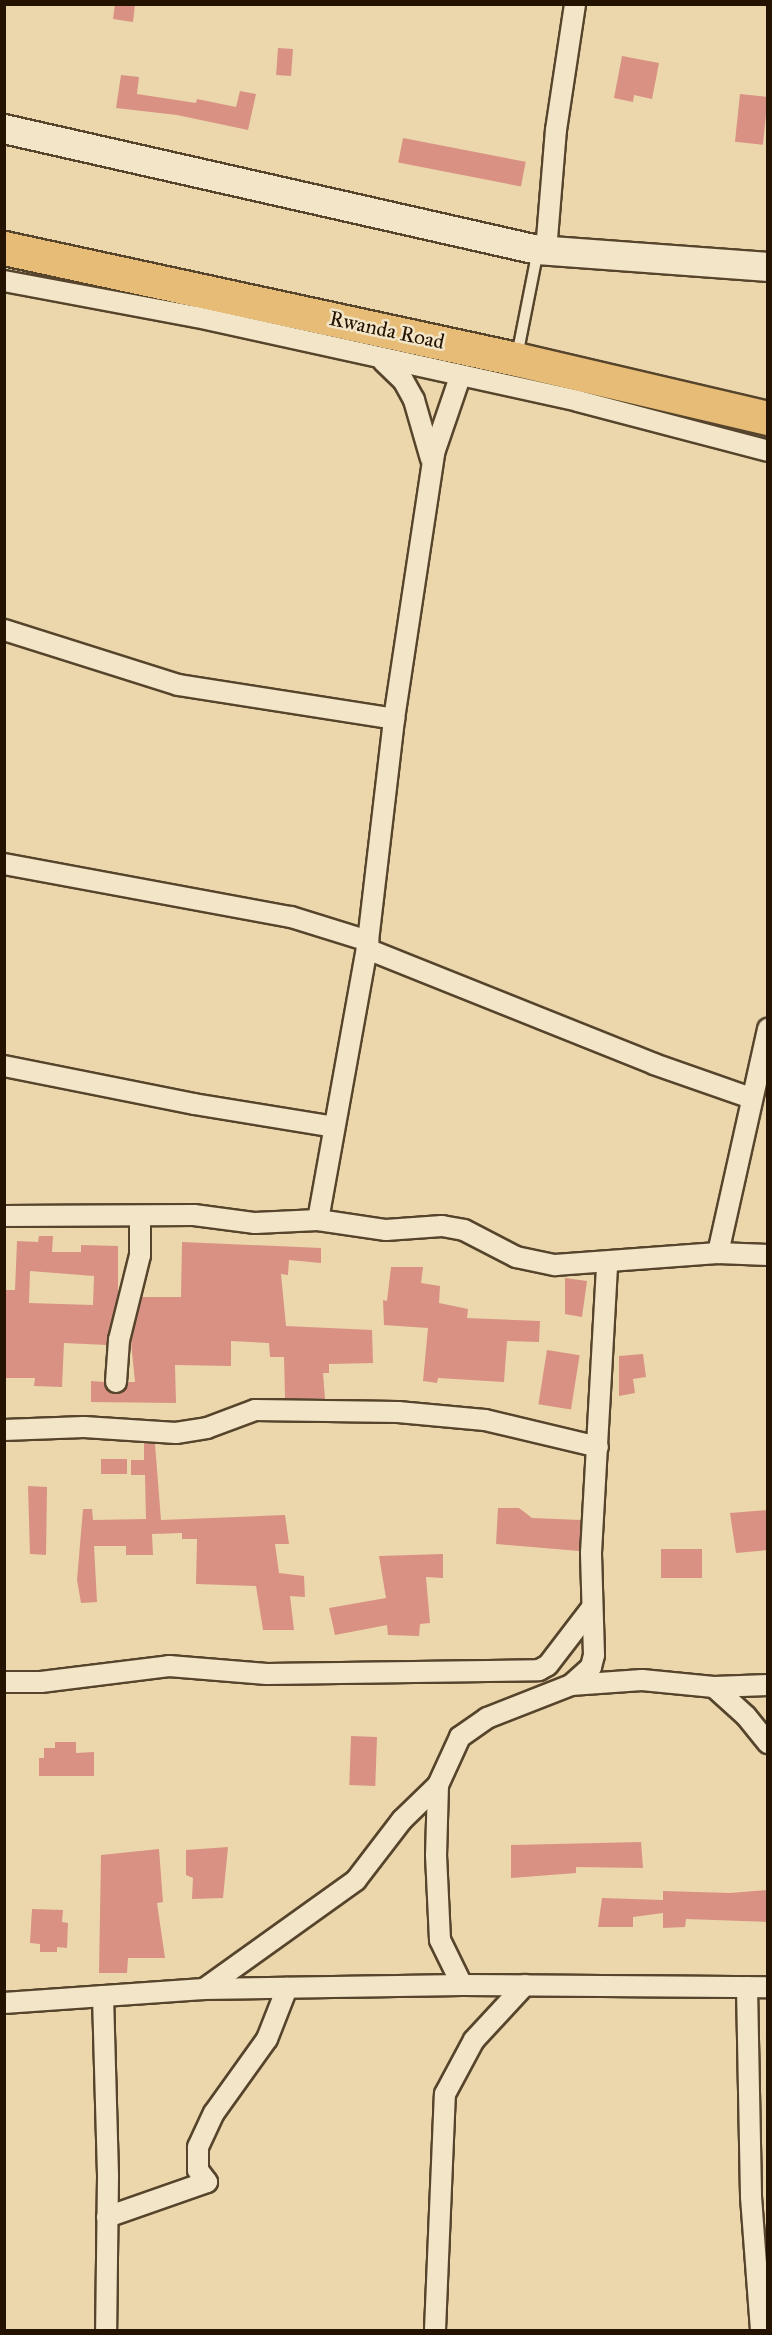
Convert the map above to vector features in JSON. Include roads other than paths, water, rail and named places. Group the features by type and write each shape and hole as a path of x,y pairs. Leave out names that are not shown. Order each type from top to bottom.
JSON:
{"highway":[{"name":"Rwanda Road","path":"4,249 516,359 768,418"}],"street":[{"path":"542,251 556,129 575,4"},
{"path":"4,129 542,251 768,267"},
{"path":"4,281 196,317 383,361 588,404 768,451"},
{"path":"383,361 403,380 414,400 432,464"},
{"path":"318,1220 367,945 393,719 432,464 444,416 460,377"},
{"path":"4,630 178,685 393,719"},
{"path":"4,864 291,917 367,945 654,1064 751,1098"},
{"path":"718,1253 768,1029"},
{"path":"4,1066 194,1104 334,1127"},
{"path":"4,1216 194,1215 255,1223 318,1220 386,1230 442,1226 464,1230 534,1263 607,1264 718,1253 768,1255"},
{"path":"116,1382 119,1340 140,1255 140,1216"},
{"path":"571,1685 591,1667 594,1655 591,1610 607,1264"},
{"path":"4,1430 84,1427 176,1433 207,1428 255,1410 398,1412 485,1419 598,1447"},
{"path":"4,1682 41,1682 169,1666 267,1674 539,1670 548,1665 591,1610"},
{"path":"204,1989 356,1880 402,1820 438,1785 460,1737 487,1718 571,1685 642,1680 714,1687 768,1685"},
{"path":"714,1687 746,1716 768,1743"},
{"path":"438,1785 436,1855 440,1940 462,1985"},
{"path":"4,2003 204,1989 462,1985 768,1987"},
{"path":"435,2331 446,2094 474,2040 525,1985"},
{"path":"747,1987 751,2187 761,2331"},
{"path":"107,2217 207,2181 198,2170 198,2147 214,2113 267,2039 285,2002 287,1988"},
{"path":"102,1996 107,2217 106,2331"}],"lane":[{"path":"516,359 542,251"}]}
